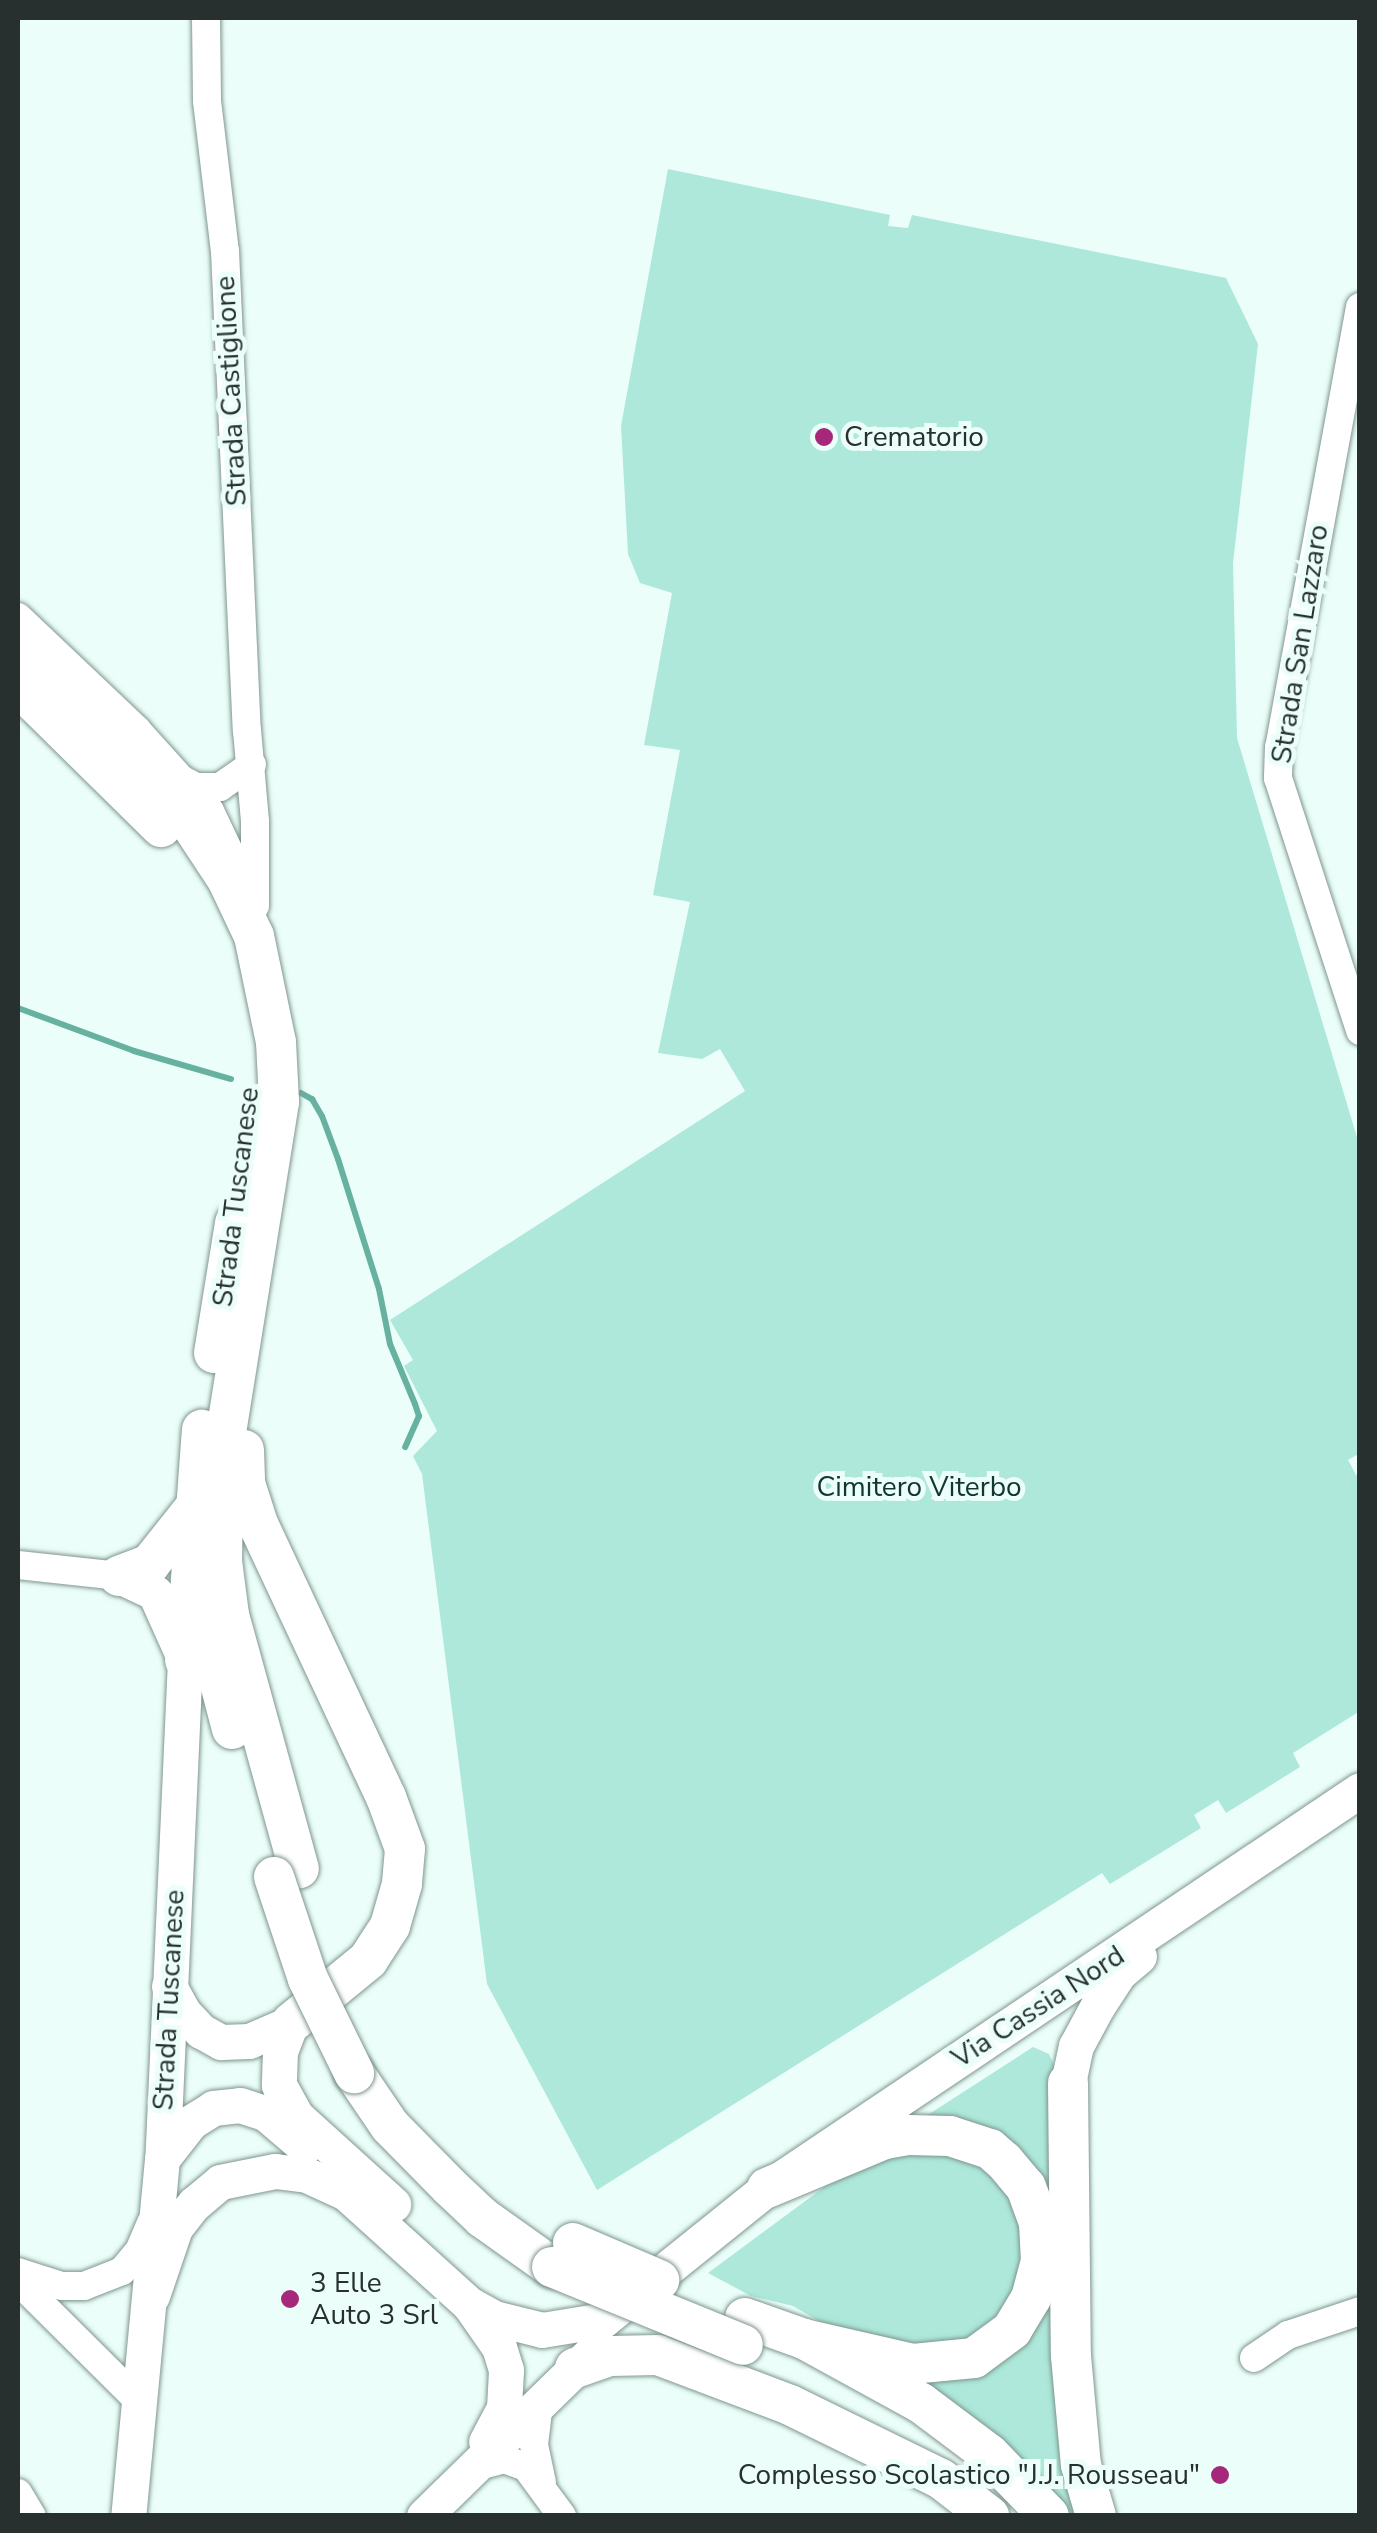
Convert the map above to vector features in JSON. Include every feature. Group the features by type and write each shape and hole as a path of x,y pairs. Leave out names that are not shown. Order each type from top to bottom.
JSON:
{"highway":[{"name":"Strada Tuscanese","path":"18,648 128,751 192,826 227,879 250,905 276,1042 279,1102 251,1298"},
{"name":"Strada Tuscanese","path":"18,686 157,821 205,894 238,971 250,1033 254,1103 192,1529"},
{"path":"251,1298 224,1447 222,1561 229,1615 286,1873"},
{"path":"251,1298 245,1483 258,1524 386,1798 405,1849 402,1884 390,1926 368,1960 291,2023"},
{"path":"119,1576 150,1564 192,1529"},
{"path":"185,1660 192,1529"},
{"path":"192,1529 208,1649 286,1873 332,1967 390,2126 483,2218 744,2332 935,2444 1016,2516"},
{"path":"1068,2083 1071,2356 1081,2465 1096,2516"},
{"path":"744,2332 804,2340 913,2364 974,2358 1012,2330 1031,2298 1041,2261 1040,2222 1026,2187 990,2150 950,2136 908,2135 885,2140 767,2188"},
{"path":"804,2340 921,2403 990,2454 1049,2516"},
{"path":"576,2368 610,2356 658,2355 790,2405 941,2479 989,2516"}],"main road":[{"path":"119,1576 154,1592 185,1660"},
{"name":"Strada Tuscanese","path":"162,2159 185,1660"},
{"name":"Via Cassia Nord","path":"152,2296 175,2228 220,2182 275,2170 307,2175 346,2193 469,2304 494,2318 542,2330 603,2320 767,2188 1360,1790"},
{"path":"1068,2083 1076,2046 1119,1973 1204,1897"},
{"path":"169,1986 192,2022 221,2042 250,2041 291,2023"},
{"path":"291,2023 280,2051 280,2085 297,2117 494,2298 542,2330"},
{"path":"1008,2028 1035,2028 1052,2039 1068,2083"},
{"path":"162,2159 190,2122 214,2108 240,2105 265,2113 302,2144 346,2193"},
{"name":"Via Cassia Nord","path":"128,2515 152,2296 162,2159"},
{"name":"Via Cassia Nord","path":"424,2516 719,2226"},
{"path":"469,2304 499,2348 507,2392 504,2408 470,2468"}],"street":[{"name":"Strada Castiglione","path":"206,18 207,101 225,250 252,765 250,905"},
{"name":"Strada San Lazzaro","path":"1360,307 1278,746 1278,778 1360,1031"},
{"name":"Strada Tuscanese","path":"18,617 137,730 183,780 224,833 250,905"},
{"path":"183,780 196,787 220,786 252,765"},
{"path":"18,1565 119,1576"},
{"path":"18,2272 62,2286 84,2286 122,2271 138,2251 158,2208"},
{"path":"18,2281 139,2401"},
{"path":"1254,2358 1288,2335 1360,2312"},
{"path":"538,2404 534,2445 543,2484 562,2516"},
{"path":"470,2468 492,2460 516,2462 543,2484"},
{"path":"18,2493 32,2516"}],"green space":[{"name":"Cimitero Viterbo","path":"668,169 890,215 888,226 908,228 912,215 1226,278 1258,344 1233,563 1237,738 1359,1144 1360,1453 1348,1460 1359,1480 1360,1711 1293,1753 1300,1767 1226,1813 1218,1800 1194,1815 1201,1828 1110,1884 1102,1873 597,2190 487,1984 422,1474 413,1456 437,1431 404,1366 413,1360 390,1320 745,1091 720,1049 702,1059 658,1053 690,902 653,895 680,750 644,745 672,593 640,583 628,554 621,426"},
{"path":"1033,2047 1049,2054 1054,2065 1051,2198 923,2118"},
{"path":"897,2148 986,2161 1028,2216 1021,2300 960,2351 841,2334 793,2306 751,2296 708,2273 831,2182"},
{"path":"1052,2300 1080,2515 1070,2515 1027,2472 921,2381 1035,2330"}],"waterway":[{"path":"18,1008 134,1051 231,1079"},
{"path":"301,1093 312,1099 322,1116 338,1159 379,1289 390,1344 419,1416 405,1447"}],"place":[{"name":"Crematorio","path":"824,437"},
{"name":"3 Elle Auto 3 Srl","path":"290,2299"},
{"name":"Complesso Scolastico \"J.J. Rousseau\"","path":"1220,2475"}]}
